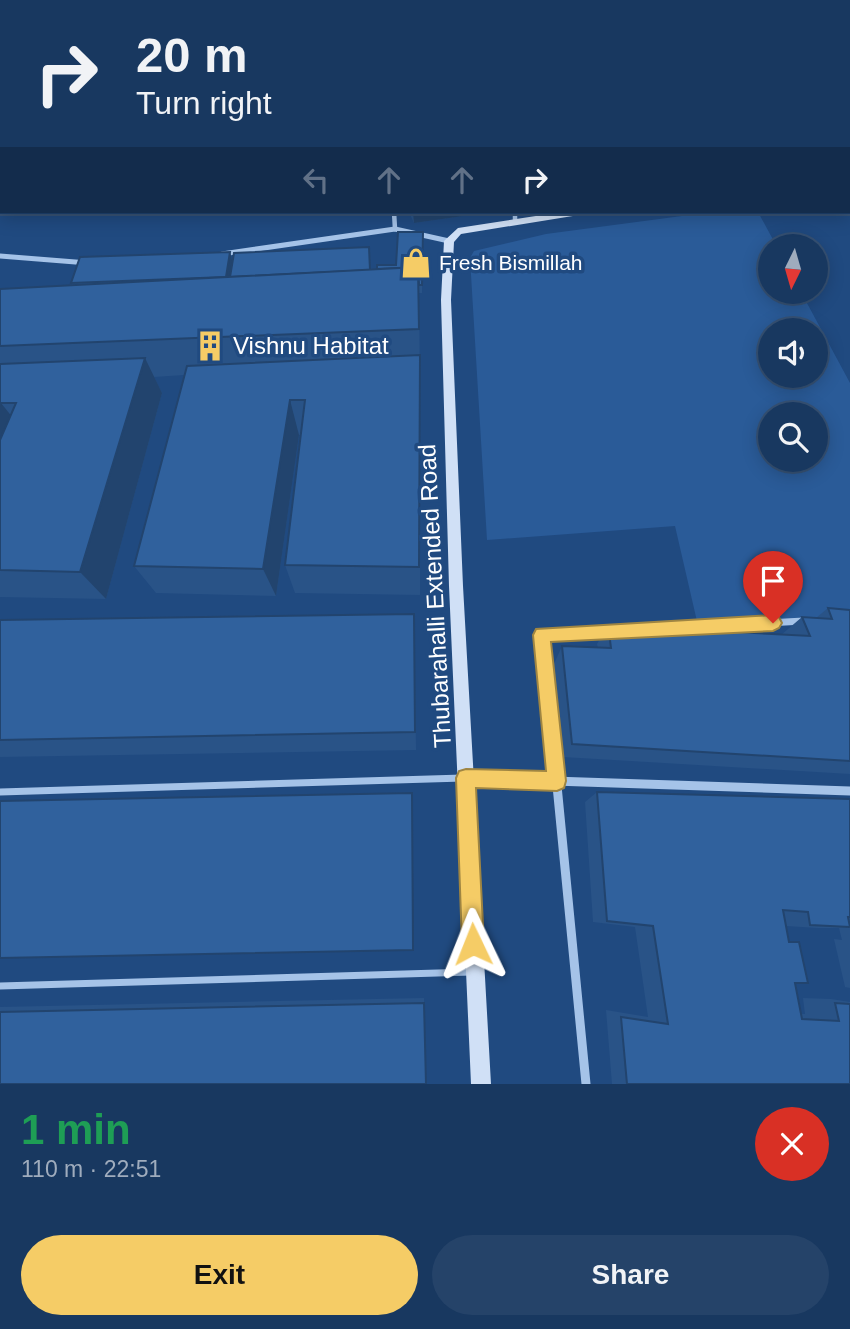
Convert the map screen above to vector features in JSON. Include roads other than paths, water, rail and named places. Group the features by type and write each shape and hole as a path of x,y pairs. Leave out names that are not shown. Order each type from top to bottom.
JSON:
{"street":[{"path":"212,255 291,246 395,229 449,241 458,231 515,217 553,214"},
{"name":"Thubarahalli Extended Road","path":"449,241 446,312 481,1084"},
{"path":"0,256 94,263"},
{"path":"649,629 810,621"},
{"path":"586,1084 542,635 622,630"},
{"path":"466,778 850,791"}],"lane":[{"path":"394,214 395,229"},
{"path":"0,792 466,778"},
{"path":"0,986 474,972"}],"place":[{"name":"Fresh Bismillah","path":"416,263"},
{"name":"Vishnu Habitat","path":"210,346"}]}
